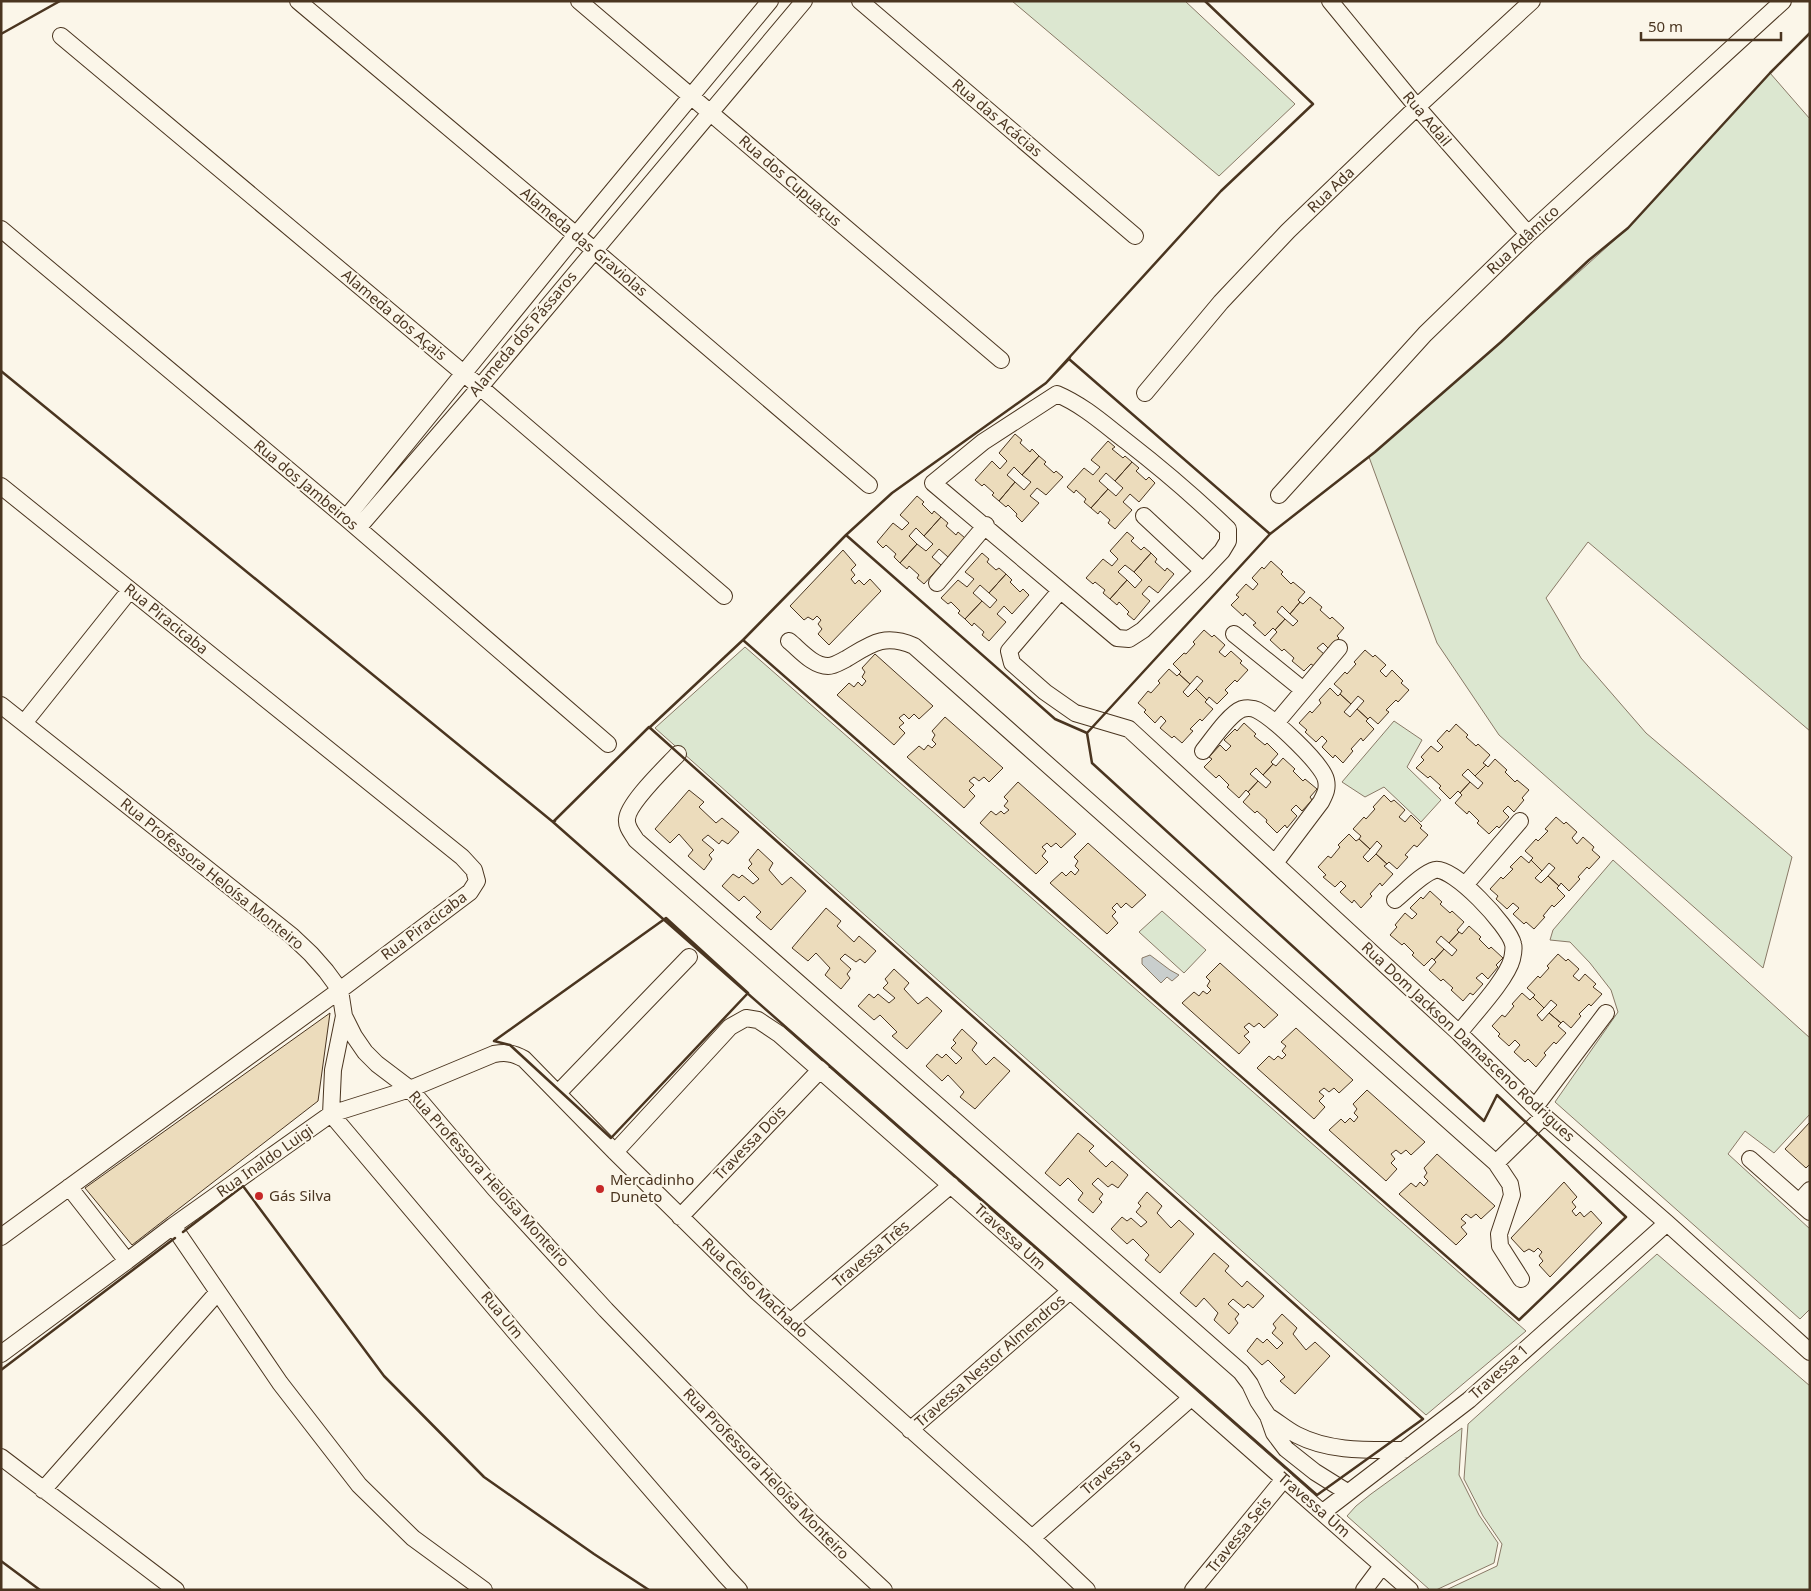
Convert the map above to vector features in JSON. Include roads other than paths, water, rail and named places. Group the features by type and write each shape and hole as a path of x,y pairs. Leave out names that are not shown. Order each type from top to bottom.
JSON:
{"street":[{"name":"Alameda das Graviolas","path":"298,1 869,485"},
{"name":"Rua dos Cupuaçus","path":"579,1 1001,360"},
{"name":"Alameda dos Pássaros","path":"352,523 463,373 770,1"},
{"name":"Alameda dos Pássaros","path":"352,523 480,386 804,1"},
{"name":"Rua das Acácias","path":"860,1 1135,236"},
{"name":"Rua Adail","path":"1330,1 1417,107 1528,234"},
{"name":"Rua Ada","path":"1145,394 1221,302 1288,231 1417,107 1532,1"},
{"name":"Rua Adâmico","path":"1279,495 1425,334 1528,234 1783,1"},
{"name":"Alameda dos Açais","path":"62,36 480,386 724,596"},
{"name":"Rua dos Jambeiros","path":"1,229 352,523 608,744"},
{"path":"1057,394 1080,406 1128,443 1197,499 1228,529 1228,542 1203,571 1143,630 1129,639 1117,638 933,483 983,442 1057,394"},
{"name":"Rua Piracicaba","path":"1,486 462,857 474,870 477,881 470,892 340,990 1,1237"},
{"path":"1144,516 1203,571"},
{"path":"936,583 986,526"},
{"path":"24,723 130,590"},
{"name":"Rua Dom Jackson Damasceno Rodrigues","path":"1060,591 1009,651 1012,663 1045,692 1075,713 1130,730 1460,1033 1539,1111 1808,1346"},
{"path":"1234,634 1302,689"},
{"path":"789,641 818,664 828,666 837,664 864,648 883,640 900,640 914,646 1496,1163 1510,1184 1512,1195 1499,1234 1500,1246 1521,1278"},
{"path":"1276,723 1302,689 1338,648"},
{"name":"Rua Professora Heloísa Monteiro","path":"1,706 292,936 311,954 326,970 340,990 344,1016 365,1052 377,1064 410,1089 495,1189 606,1310 808,1519 884,1590"},
{"path":"1203,751 1234,714 1243,709 1255,709 1276,723 1310,756 1326,778 1327,792 1275,863"},
{"path":"678,754 632,804 627,818 628,827 636,840 1241,1372 1268,1416 1274,1433 1286,1448 1315,1472 1348,1492"},
{"path":"1465,885 1520,821"},
{"path":"1395,900 1424,876 1435,870 1445,872 1465,885 1502,924 1513,944 1508,971 1460,1033"},
{"path":"558,1093 689,957"},
{"path":"1496,1163 1539,1111 1606,1013"},
{"path":"331,1114 333,1070 344,1016"},
{"name":"Travessa Um","path":"615,1152 730,1027 746,1018 758,1020 768,1025 821,1069 1410,1590"},
{"name":"Rua Celso Machado","path":"410,1089 494,1054 506,1052 524,1059 680,1217 790,1322 1032,1538 1087,1590"},
{"name":"Travessa Dois","path":"680,1217 821,1069"},
{"name":"Rua Inaldo Luigi","path":"1,1354 173,1226 331,1114 410,1089"},
{"name":"Rua Um","path":"331,1114 739,1590"},
{"path":"1750,1159 1806,1201"},
{"name":"Travessa Três","path":"790,1322 951,1185"},
{"path":"69,1187 130,1259"},
{"name":"Travessa 1","path":"1323,1512 1469,1400 1667,1223"},
{"path":"173,1226 280,1383 359,1485 413,1538 484,1590"},
{"name":"Travessa Nestor Almendros","path":"910,1430 1070,1291"},
{"path":"43,1490 217,1293"},
{"name":"Travessa 5","path":"1032,1538 1191,1398"},
{"path":"1268,1416 1297,1436 1330,1446 1354,1450 1404,1450"},
{"path":"1,1457 176,1590"},
{"name":"Travessa Seis","path":"1193,1590 1284,1479"},
{"path":"1364,1590 1382,1566"}],"place":[{"name":"Mercadinho Duneto","path":"600,1189"},
{"name":"Gás Silva","path":"259,1196"}]}
